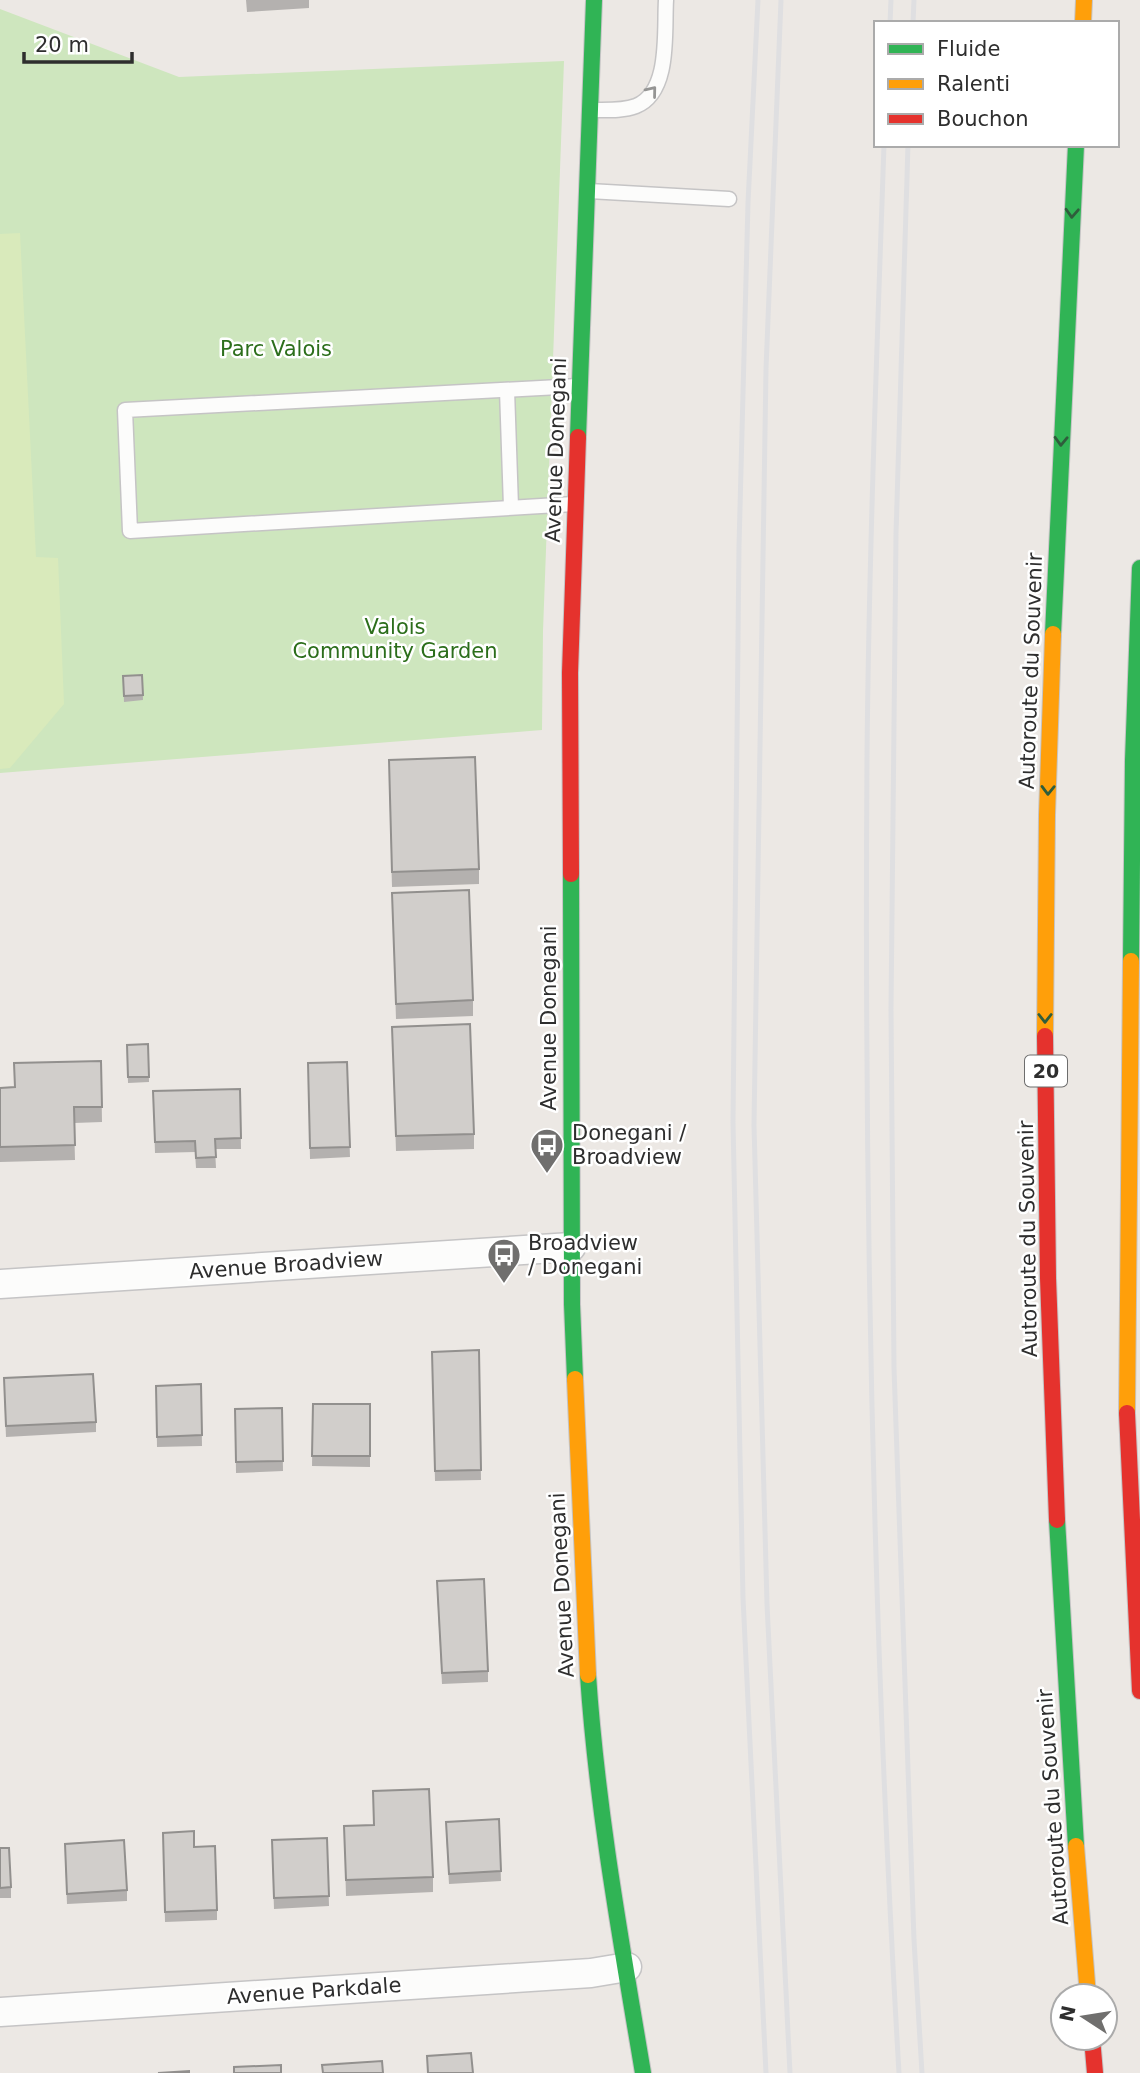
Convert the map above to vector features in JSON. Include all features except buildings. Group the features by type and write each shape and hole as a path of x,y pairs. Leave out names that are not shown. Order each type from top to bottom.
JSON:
{"main road":[{"name":"Avenue Donegani","path":"594,0 570,673 571,1247 578,1504 588,1685 608,1856 643,2073"},
{"path":"1083,21 1084,0"},
{"name":"Autoroute du Souvenir","path":"1076,147 1049,728 1045,1051 1056,1492 1087,1982"},
{"path":"1140,568 1133,760 1128,1425 1140,1691"},
{"path":"1133,760 1140,855"},
{"path":"1093,2052 1095,2073"}],"street":[{"name":"Avenue Broadview","path":"0,1283 571,1247"},
{"name":"Avenue Parkdale","path":"0,2012 592,1973 627,1967"}],"lane":[{"path":"591,110 639,105 650,95 661,75 666,0"},
{"path":"587,191 729,199"},
{"path":"575,504 131,531 125,410 579,386"},
{"path":"507,390 512,508"}],"green space":[{"name":"Parc Valois","path":"0,9 179,77 564,61 543,631 542,730 0,773"},
{"path":"20,233 36,557 58,558 64,704 10,768 0,769 0,234"}],"railway":[{"path":"758,0 748,203 739,546 733,1122 743,1598 766,2073"},
{"path":"781,0 766,369 754,1125 767,1604 790,2073"},
{"path":"890,21 891,0"},
{"path":"913,21 914,0"},
{"path":"884,147 868,680 867,1085 877,1579 899,2073"},
{"path":"908,147 896,534 891,1009 894,1368 914,1940 922,2073"}],"traffic: fast":[{"path":"578,437 594,0"},
{"path":"1053,634 1076,147"},
{"path":"1131,961 1133,760 1140,568"},
{"path":"571,874 572,1304 575,1379"},
{"path":"1057,1520 1076,1846"},
{"path":"588,1675 604,1825 643,2073"}],"traffic: slow":[{"path":"1083,21 1084,0"},
{"path":"1045,1036 1047,815 1053,634"},
{"path":"1127,1413 1131,961"},
{"path":"575,1379 588,1675"},
{"path":"1076,1846 1087,1982"}],"traffic: jam":[{"path":"571,874 570,673 578,437"},
{"path":"1045,1036 1048,1278 1057,1520"},
{"path":"1127,1413 1140,1691"},
{"path":"1093,2052 1095,2073"}],"place":[{"name":"Donegani / Broadview","path":"547,1175"},
{"name":"Broadview / Donegani","path":"504,1285"}],"park label":[{"name":"Valois Community Garden","path":"395,639"}]}
